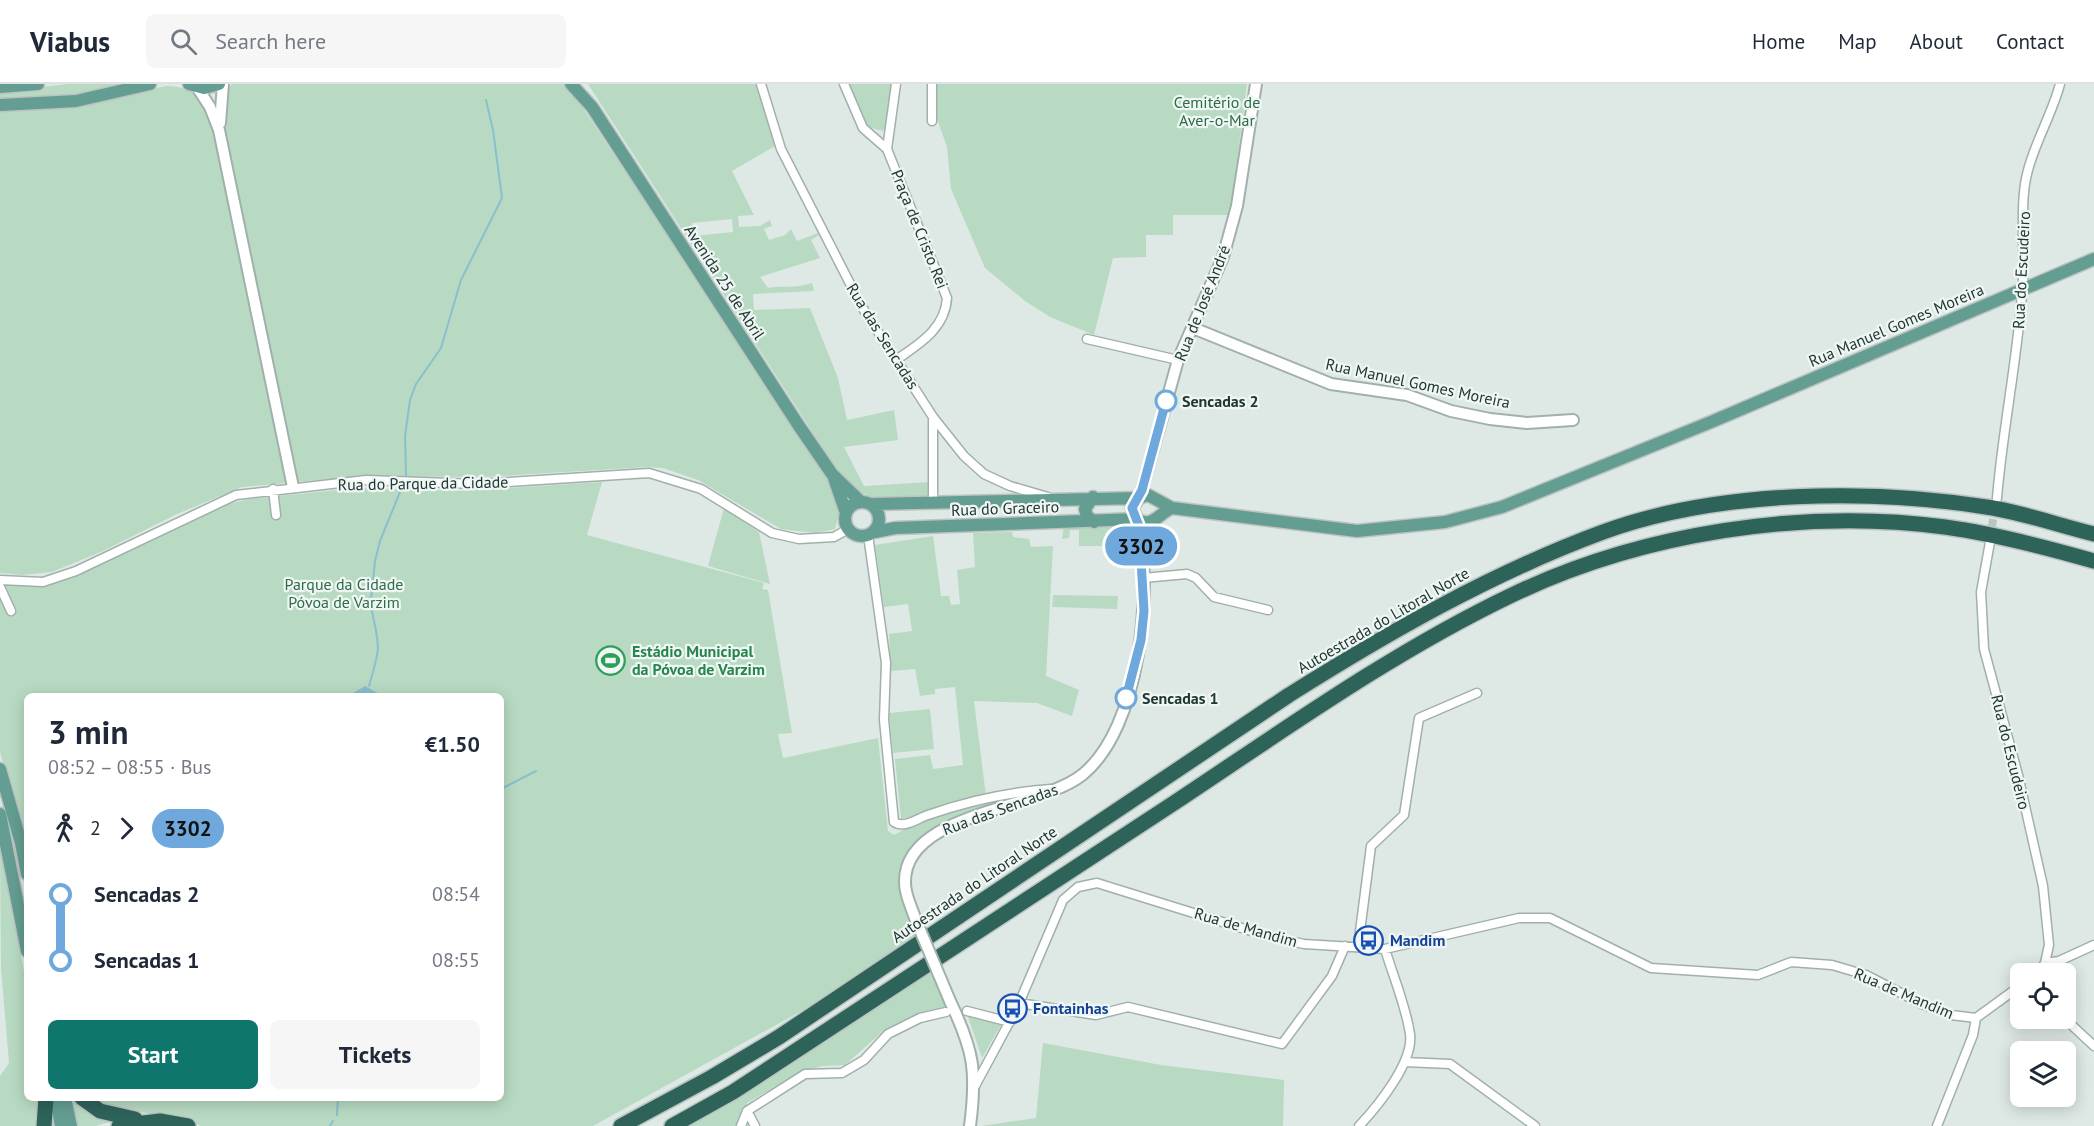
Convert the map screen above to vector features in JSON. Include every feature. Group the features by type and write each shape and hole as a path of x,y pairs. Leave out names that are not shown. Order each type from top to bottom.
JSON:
{"highway":[{"name":"Autoestrada do Litoral Norte","path":"621,1126 712,1077 779,1037 1289,695 1366,646 1531,561 1605,532 1665,515 1726,503 1828,496 1896,497 1994,508 2094,534"},
{"path":"672,1126 733,1092 1385,663 1514,594 1599,560 1675,539 1757,525 1848,522 1943,527 2031,543 2094,561"},
{"path":"44,1126 46,1101"},
{"path":"86,1101 100,1111 144,1121"},
{"path":"120,1126 160,1120 188,1126"}],"main road":[{"path":"0,87 38,84"},
{"path":"0,105 76,101 150,84"},
{"path":"193,86 213,87 221,84"},
{"name":"Avenida 25 de Abril","path":"571,84 592,107 832,474 846,513 848,529"},
{"name":"Avenida 25 de Abril","path":"585,84 592,107"},
{"name":"Rua Manuel Gomes Moreira","path":"1173,508 1317,528 1357,531 1397,529 1445,522 1502,507 1711,422 2094,259"},
{"name":"Avenida 25 de Abril","path":"832,474 866,503"},
{"path":"1146,495 1161,508 1159,516"},
{"path":"1146,495 1132,508 1137,523 1154,521 1173,508"},
{"path":"846,513 851,505 866,503 933,503 1146,495 1173,508"},
{"path":"1093,497 1084,509 1087,516 1094,522"},
{"path":"848,529 857,536 871,533 880,517 866,503"},
{"name":"Rua do Graceiro","path":"871,533 895,528 1094,522 1137,523"},
{"path":"0,769 24,862"},
{"path":"0,814 24,936"},
{"path":"57,1101 61,1126"},
{"path":"66,1101 71,1126"}],"street":[{"path":"219,130 221,84"},
{"name":"Rua das Sencadas","path":"761,84 781,149 862,307 933,417 964,456 984,474 1010,486 1054,499"},
{"name":"Praça de Cristo Rei","path":"843,84 863,128 887,149 947,298 945,310 932,333 896,360"},
{"name":"Praça de Cristo Rei","path":"887,149 896,84"},
{"path":"932,84 932,121"},
{"name":"Rua de José André","path":"1146,495 1178,360 1223,258 1237,206 1256,84"},
{"name":"Rua do Escudeiro","path":"1996,498 2023,288 2028,170 2053,111 2060,84"},
{"path":"193,86 210,107 219,130 293,487"},
{"name":"Rua Manuel Gomes Moreira","path":"1193,328 1331,384 1407,395 1451,411 1490,419 1527,423 1573,420"},
{"path":"1087,339 1178,360"},
{"path":"933,417 933,503"},
{"name":"Rua do Parque da Cidade","path":"0,580 43,582 76,571 236,495 366,480 477,484 649,473 701,489 772,533 799,538 834,537 848,529"},
{"path":"273,489 276,515"},
{"name":"Rua das Sencadas","path":"970,1126 975,1086 973,1059 965,1032 907,897 905,876 913,853 924,840 945,829 1061,788 1080,777 1095,762 1121,714 1141,640 1144,611 1143,578 1137,523"},
{"path":"871,533 886,663 884,720 894,822 903,825 928,815 1008,793 1061,788"},
{"name":"Rua do Escudeiro","path":"1990,542 1981,592 1984,649 2018,776 2043,886 2049,945 2045,963"},
{"path":"1143,578 1186,574 1196,578 1214,597 1268,610"},
{"path":"0,587 11,611"},
{"path":"1358,947 1371,846 1404,815 1419,718 1477,693"},
{"name":"Rua de Mandim","path":"975,1086 1019,1003 1063,900 1078,887 1097,883 1264,935 1304,944 1385,949 1519,918 1550,918 1651,968 1758,975 1791,962 1832,965 1866,975 1922,1004 1952,1015 1976,1018"},
{"path":"2045,963 2059,961 2094,945"},
{"path":"1019,1003 1096,1015 1128,1007 1282,1044 1332,976 1345,946"},
{"path":"1359,1126 1376,1109 1405,1062 1411,1036 1385,949"},
{"path":"1937,1126 1973,1035 1976,1018 2010,993"},
{"path":"967,1011 1010,1022"},
{"path":"741,1126 747,1112 805,1074 842,1073 864,1060 888,1034 920,1018 946,1012"},
{"path":"2076,1029 2094,1046"},
{"path":"1405,1062 1450,1064 1535,1126"},
{"path":"747,1112 755,1126"}],"green space":[{"path":"68,84 128,84 75,96 0,101 0,92"},
{"path":"232,84 567,84 828,477 841,506 835,529 815,533 781,529 698,480 663,468 647,467 485,477 369,476 295,482 224,123 227,90"},
{"path":"588,84 757,84 775,146 732,171 754,215 738,216 739,227 760,226 770,220 772,226 764,229 769,240 785,235 791,229 797,241 818,233 819,235 811,240 820,258 760,277 768,288 812,283 814,291 753,294 754,310 810,308 838,378 847,420 894,410 898,440 844,447 864,486 929,482 928,500 885,500 867,495 846,484","holes":["732,219 733,232 694,236 692,223"]},
{"path":"849,84 893,84 889,122 883,131 868,127"},
{"name":"Cemitério de Aver-o-Mar","path":"936,84 1247,84 1230,215 1173,215 1173,235 1146,235 1146,257 1113,258 1094,335 1050,317 1025,301 985,268 951,189 947,147 936,116"},
{"path":"166,86 192,92 202,103 213,126 288,483 242,487 177,514 103,551 52,572 22,575 0,573 0,110 76,106"},
{"name":"Parque da Cidade Póvoa de Varzim","path":"602,482 587,535 764,583 762,589 768,590 792,733 778,734 783,758 878,738 888,831 894,835 920,821 1023,795 943,823 925,833 911,847 902,863 899,884 903,904 915,936 814,1004 593,1126 201,1126 179,1117 107,1108 96,1101 504,1101 504,693 24,693 24,835 0,752 0,584 38,586 58,582 224,505 249,499 358,488 461,491"},
{"path":"724,508 759,532 770,584 708,566"},
{"path":"1064,526 1130,527 1136,533 1137,546 1079,546 1079,530 1070,530 1069,538 1062,539"},
{"path":"1012,532 1013,537 1029,539 1031,547 1053,546 1046,676 1079,690 1072,716 1037,703 974,701 986,796 901,819 895,759 930,755 933,769 963,765 955,687 935,689 935,694 920,696 915,669 891,671 889,634 912,631 908,604 884,607 875,545 933,536 941,596 949,596 951,605 960,604 957,570 975,567 973,533"},
{"path":"1053,595 1118,596 1117,609 1052,607"},
{"path":"930,709 934,749 893,753 889,713"},
{"path":"0,849 24,972 24,1101 41,1101 40,1126 0,1126 0,1076 9,1063 1,967"},
{"path":"931,972 950,1007 927,1011 882,1032 845,1065 822,1066 795,1075 747,1103 738,1126 673,1126"},
{"path":"967,1014 1002,1023 982,1058"},
{"path":"1043,1043 1161,1065 1284,1080 1283,1126 981,1126 1036,1118"},
{"path":"73,1101 81,1101 114,1121 95,1126 77,1126"}],"water":[{"path":"365,686 378,693 353,693"}],"waterway":[{"path":"406,475 405,436 410,400 416,384 441,348 461,280 502,198 493,130 486,100"},
{"path":"371,599 375,561 380,541 400,492"},
{"path":"369,686 378,647 371,607"},
{"path":"504,787 536,771"},
{"path":"337,1115 338,1101"},
{"path":"330,1126 333,1121"}],"tunnel":[{"path":"1990,539 1995,507"}],"bus line":[{"name":"3302","path":"1126,698 1141,640 1144,611 1139,526 1132,508 1142,490 1166,401"}],"place":[{"name":"Sencadas 2","path":"1166,401"},
{"name":"Estádio Municipal da Póvoa de Varzim","path":"611,660"},
{"name":"Sencadas 1","path":"1126,698"},
{"name":"Mandim","path":"1369,940"},
{"name":"Fontainhas","path":"1012,1008"}]}
